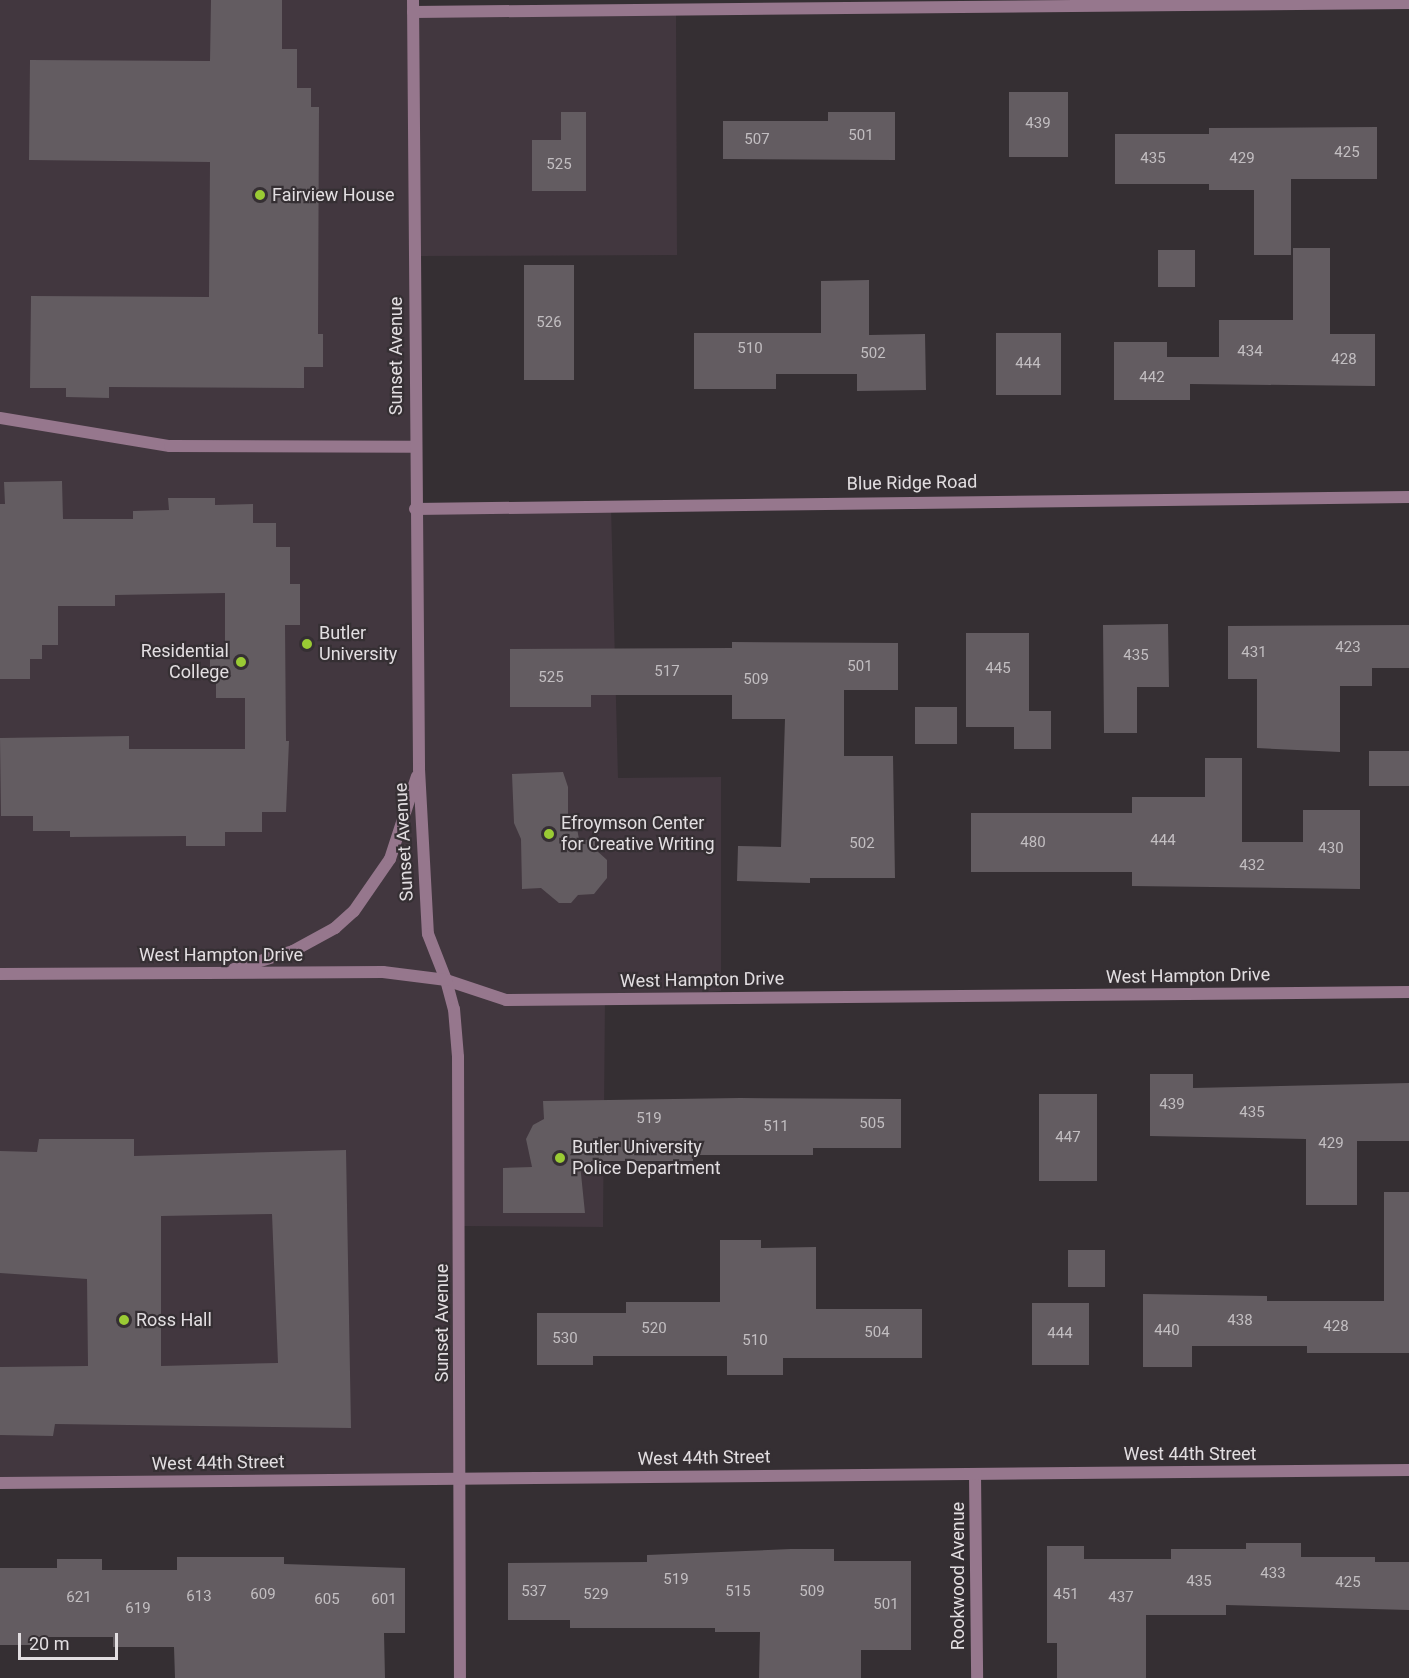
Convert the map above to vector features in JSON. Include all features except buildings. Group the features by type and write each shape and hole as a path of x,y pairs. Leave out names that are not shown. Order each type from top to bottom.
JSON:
{"street":[{"path":"413,6 1409,3"},
{"name":"Sunset Avenue","path":"413,6 415,509 419,769 428,934 446,980 454,1010 458,1057 460,1678"},
{"path":"0,418 170,446 415,447"},
{"name":"Blue Ridge Road","path":"415,509 1409,497"},
{"path":"218,973 293,951 335,928 354,911 390,859 419,769"},
{"name":"West Hampton Drive","path":"0,974 383,972 446,980 506,1000 1409,992"},
{"name":"West 44th Street","path":"0,1483 1409,1470"},
{"name":"Rookwood Avenue","path":"975,1473 977,1678"}],"shaded area":[{"name":"Butler University","path":"0,0 412,0 412,10 676,14 677,255 414,256 415,511 611,506 618,778 721,777 721,991 605,999 603,1227 457,1226 460,1481 0,1480"}],"place":[{"name":"Fairview House","path":"260,195"},
{"name":"Butler University","path":"307,644"},
{"name":"Residential College","path":"241,662"},
{"name":"Efroymson Center for Creative Writing","path":"549,834"},
{"name":"Butler University Police Department","path":"560,1158"},
{"name":"Ross Hall","path":"124,1320"}]}
